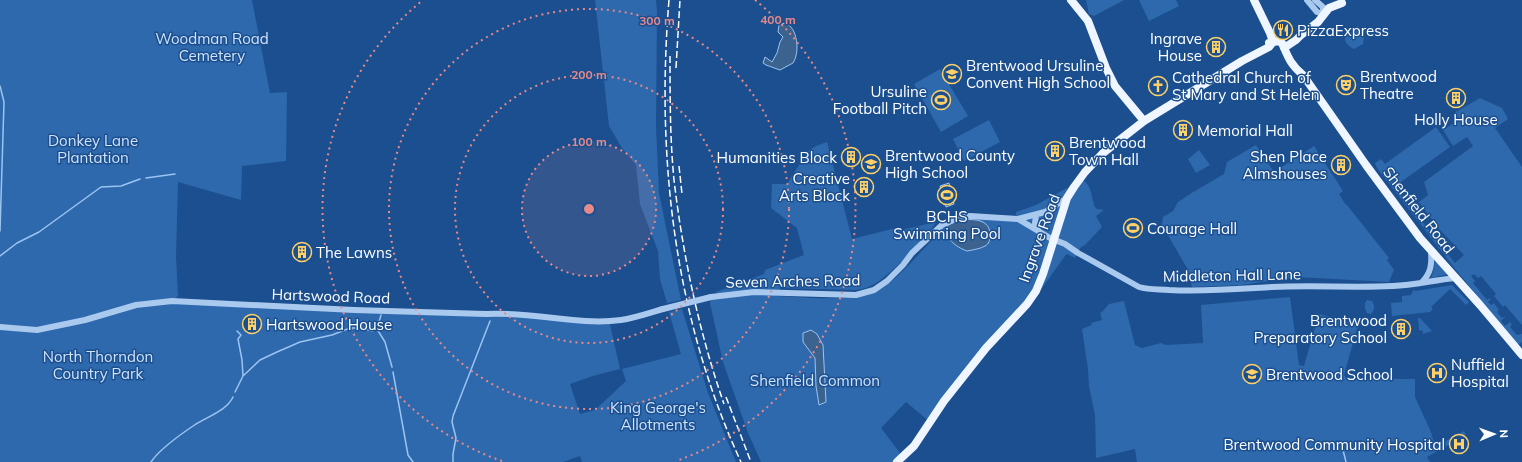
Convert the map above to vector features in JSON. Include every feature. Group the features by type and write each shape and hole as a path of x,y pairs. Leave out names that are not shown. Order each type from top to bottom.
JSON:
{"main road":[{"path":"1071,0 1088,21 1104,64 1115,86 1144,121"},
{"path":"1254,0 1273,42 1279,47 1288,48 1288,41 1301,35 1318,22 1323,14 1331,14 1343,1"},
{"name":"Ingrave Road","path":"897,462 914,446 944,401 986,348 1027,304 1036,291 1068,198 1074,187 1103,153 1144,121 1242,61 1269,47 1273,42"},
{"name":"Shenfield Road","path":"1288,48 1285,54 1297,70 1303,75 1366,165 1431,252 1480,305 1522,355"}],"street":[{"path":"1307,0 1318,12 1323,14 1323,7 1315,0"},
{"name":"Seven Arches Road","path":"663,309 710,297 754,292 856,295 865,293 874,290 887,281 903,265 912,253 946,222 961,217 970,216 1018,219 1045,212 1068,198"},
{"path":"1036,214 1035,223 1039,232"},
{"name":"Seven Arches Road","path":"1018,219 1050,238 1055,239"},
{"name":"Middleton Hall Lane","path":"1055,239 1135,285 1146,289 1184,291 1304,286 1372,287 1416,285 1422,282 1456,278"},
{"path":"1422,282 1428,277 1431,269 1431,252"},
{"name":"Hartswood Road","path":"0,327 37,330 85,320 136,305 172,301 356,310 486,314 506,313 604,321 621,320 663,309"}],"green space":[{"name":"North Thorndon Country Park","path":"0,0 252,0 270,93 287,92 286,161 242,166 241,200 178,182 176,256 178,296 172,301 609,320 620,369 570,384 580,414 595,410 626,381 622,369 681,354 669,312 682,309 708,393 736,462 582,462 580,456 563,462 0,462"},
{"path":"595,0 656,0 656,127 659,193 681,300 667,303 660,279 658,251 640,204 636,165 622,148 609,126"},
{"path":"1086,0 1124,0 1094,16 1089,14"},
{"path":"1139,0 1176,0 1179,6 1149,21"},
{"path":"1358,26 1364,37 1363,44 1354,49 1347,44 1345,37"},
{"name":"Ursuline Football Pitch","path":"940,69 968,116 941,132 914,84"},
{"path":"1480,98 1502,108 1508,119 1495,128 1522,167 1522,325 1505,305 1503,307 1494,296 1496,294 1481,276 1478,278 1474,274 1471,276 1475,281 1473,283 1487,300 1490,298 1491,299 1488,302 1491,305 1494,303 1499,310 1497,312 1502,318 1505,316 1501,321 1505,326 1510,322 1512,325 1510,327 1517,335 1522,334 1522,342 1518,345 1456,270 1377,168 1375,163 1381,159 1385,164 1436,127 1450,147 1398,184 1397,189 1455,263 1464,255 1439,229 1419,202 1428,195 1424,182 1473,146 1467,137 1453,146 1443,130 1459,120 1454,113"},
{"path":"989,120 1000,142 964,161 953,139"},
{"name":"Shenfield Common","path":"827,142 852,239 900,227 901,230 936,222 932,229 909,255 891,272 871,286 856,290 779,288 783,292 776,296 834,298 864,295 877,291 888,284 908,266 938,234 935,232 955,219 1021,218 1016,215 1016,212 1036,205 1067,188 1068,191 1080,180 1087,183 1095,207 1097,209 1104,210 1096,216 1102,227 1085,245 1081,247 1075,258 1067,254 1065,256 1042,288 1027,304 930,422 906,402 881,428 903,457 897,462 761,462 748,433 723,362 710,303 711,297 718,295 716,292 764,274 765,270 804,255 797,228 771,208 772,184 787,184 808,151"},
{"path":"1256,145 1274,172 1314,146 1343,191 1339,194 1346,205 1389,258 1387,260 1394,270 1389,282 1296,277 1241,285 1192,287 1187,268 1162,225 1163,217 1173,211 1178,202 1224,174 1227,162"},
{"path":"1199,150 1210,165 1196,173 1188,159"},
{"path":"1435,259 1449,274 1431,278"},
{"path":"1452,285 1469,302 1466,305 1450,289 1431,307 1433,309 1430,312 1392,316 1391,303 1402,302 1402,296 1411,295 1414,289 1415,291"},
{"name":"Brentwood School","path":"1290,297 1299,365 1304,366 1319,314 1358,325 1344,375 1347,379 1415,379 1415,397 1431,432 1435,447 1464,431 1466,435 1427,457 1430,462 1137,462 1135,449 1096,458 1095,415 1089,386 1082,329 1092,325 1091,323 1102,320 1100,313 1109,304 1124,301 1135,345 1142,348 1161,343 1166,345 1203,343 1201,305"},
{"path":"1367,300 1372,301 1374,304 1374,309 1371,314 1367,313 1365,309 1365,303"},
{"path":"1418,318 1420,318 1432,331 1423,334 1423,331 1419,330"}],"shaded area":[{"path":"785,23 789,25 795,35 797,53 793,63 780,70 763,63 765,57 772,62 777,53 783,37 778,32 779,25"},
{"name":"BCHS Swimming Pool","path":"949,183 954,204 946,207 940,186"},
{"path":"960,220 975,220 984,223 989,230 989,242 981,248 967,251 955,244 947,234 948,225"},
{"path":"811,330 817,334 823,345 826,402 819,405 816,386 815,358 803,342 803,333"}],"waterway":[{"path":"0,86 4,102 0,231"},
{"path":"146,178 175,174"},
{"path":"0,256 17,243 39,232 101,187 121,186 140,179"},
{"path":"235,392 243,376 260,360 300,342 332,335 350,328 362,328 372,331 377,329 381,315"},
{"path":"453,462 456,438 452,422 453,416 490,321"},
{"path":"377,329 385,342 392,367"},
{"path":"237,331 241,335 238,339 243,376"},
{"path":"393,372 408,455 413,462"},
{"path":"151,462 160,452 185,432 227,406 233,397"},
{"path":"1341,442 1346,462"}],"railway":[{"path":"669,0 665,118 668,177 675,236 685,293 700,351 718,407 741,462"},
{"path":"676,68 680,0"},
{"path":"670,56 670,118 673,165 682,237 700,322 724,404"},
{"path":"679,166 682,194"},
{"path":"726,397 751,462"}],"place":[{"name":"PizzaExpress","path":"1283,30"},
{"name":"Ingrave House","path":"1216,47"},
{"name":"Brentwood Ursuline Convent High School","path":"952,74"},
{"name":"Brentwood Theatre","path":"1346,85"},
{"name":"Cathedral Church of St Mary and St Helen","path":"1158,86"},
{"name":"Holly House","path":"1456,98"},
{"name":"Ursuline Football Pitch","path":"941,100"},
{"name":"Memorial Hall","path":"1183,130"},
{"name":"Brentwood Town Hall","path":"1055,151"},
{"name":"Humanities Block","path":"851,157"},
{"name":"Brentwood County High School","path":"871,164"},
{"name":"Shen Place Almshouses","path":"1341,165"},
{"name":"Creative Arts Block","path":"864,187"},
{"name":"BCHS Swimming Pool","path":"947,195"},
{"name":"Courage Hall","path":"1133,228"},
{"name":"The Lawns","path":"302,252"},
{"name":"Hartswood House","path":"252,324"},
{"name":"Brentwood Preparatory School","path":"1401,329"},
{"name":"Nuffield Hospital","path":"1437,373"},
{"name":"Brentwood School","path":"1252,374"},
{"name":"Brentwood Community Hospital","path":"1459,444"}],"park label":[{"name":"Woodman Road Cemetery","path":"212,46"},
{"name":"Donkey Lane Plantation","path":"93,148"},
{"name":"King George's Allotments","path":"658,416"}]}
